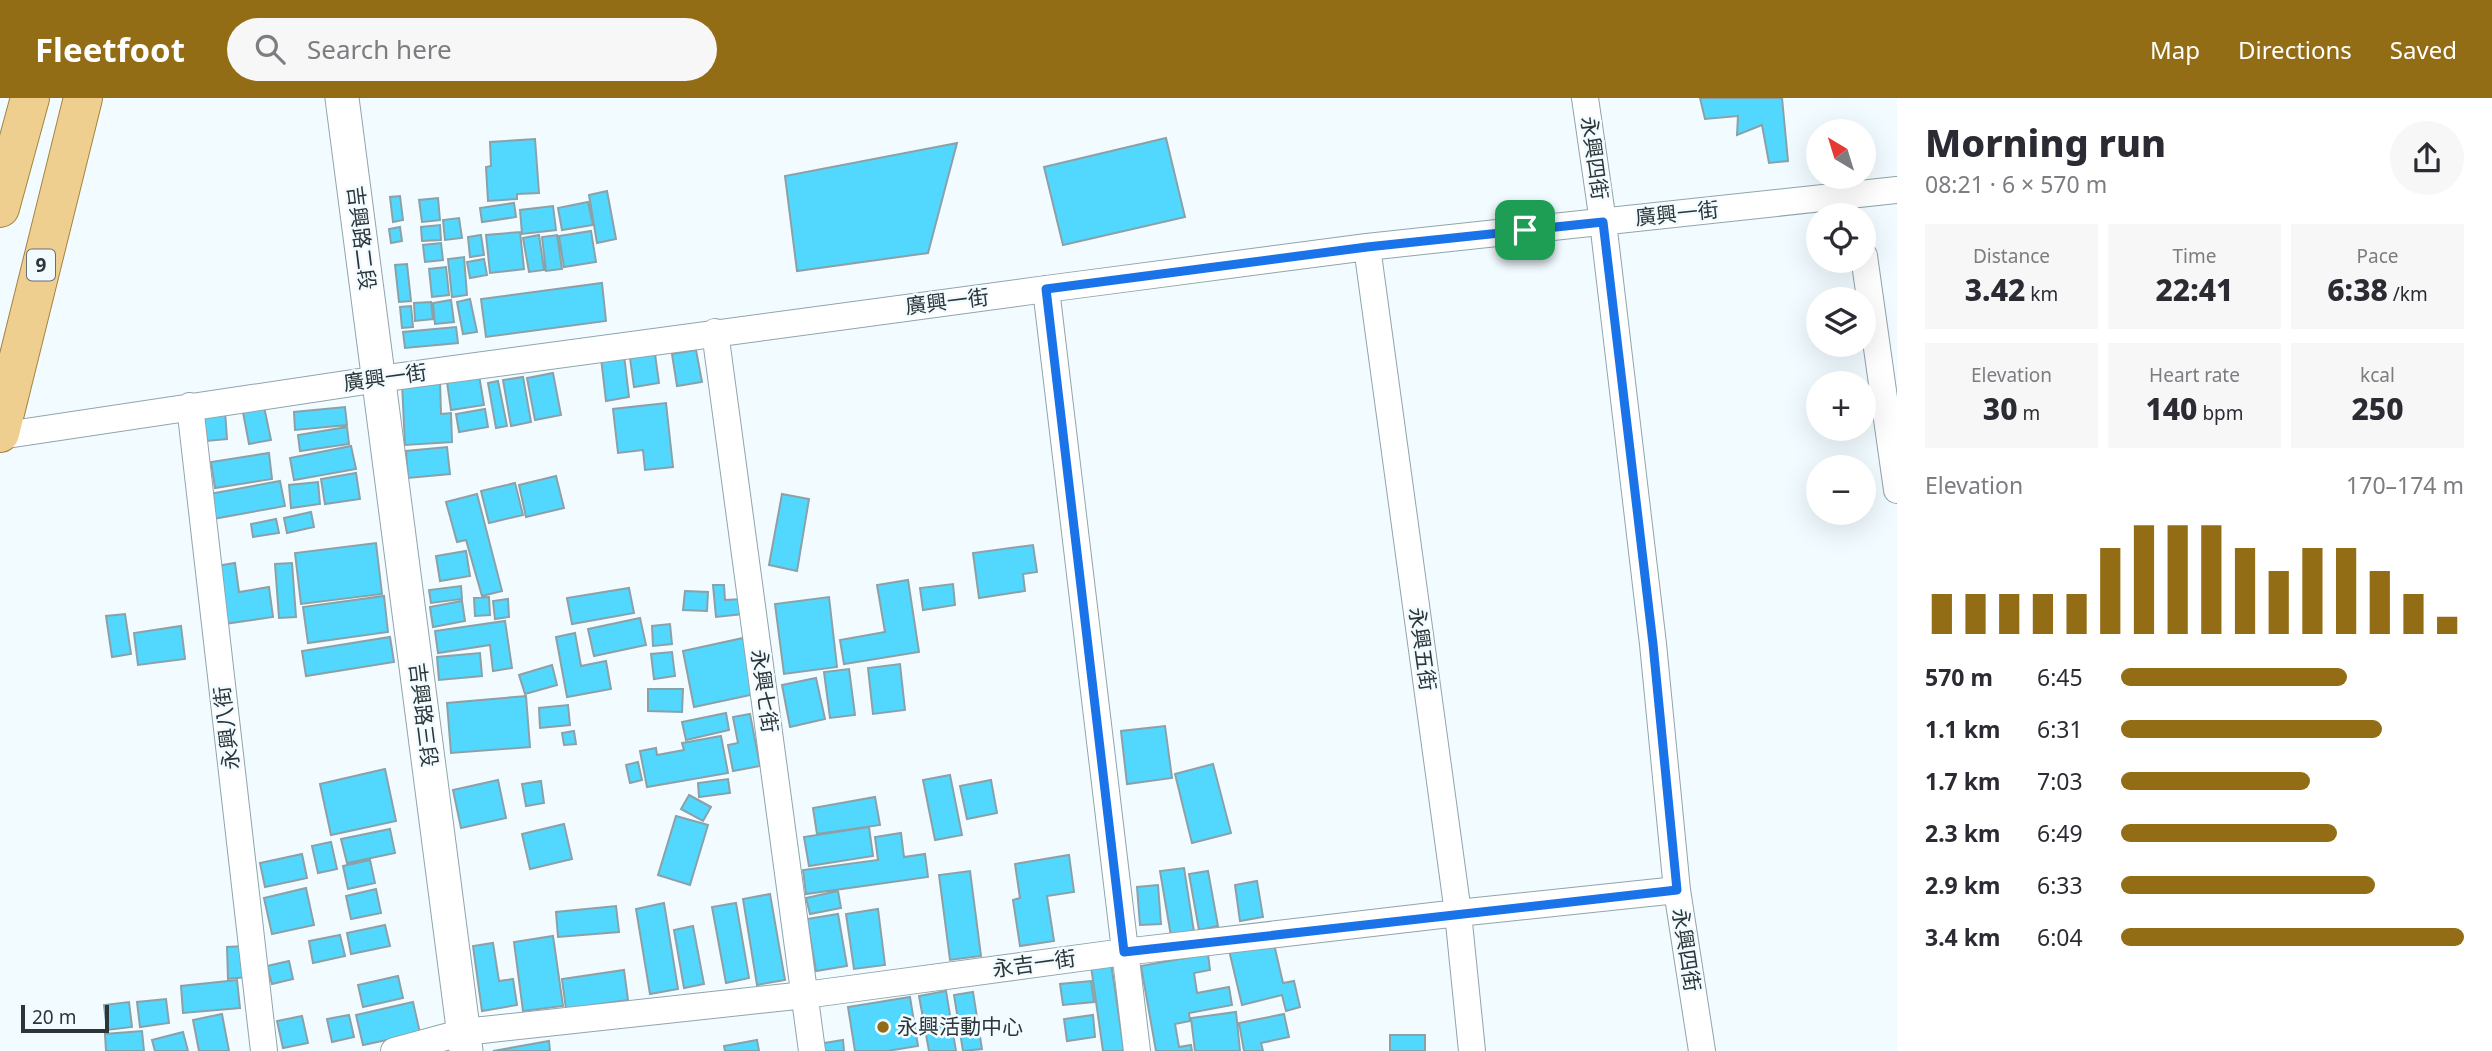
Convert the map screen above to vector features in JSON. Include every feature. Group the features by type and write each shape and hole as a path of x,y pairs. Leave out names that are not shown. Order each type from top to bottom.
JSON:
{"main road":[{"path":"0,208 30,98"},
{"name":"9","path":"0,434 82,98"}],"street":[{"name":"吉興路二段","path":"342,98 379,379"},
{"name":"永興四街","path":"1586,98 1653,644 1677,890 1702,1051"},
{"name":"廣興一街","path":"1861,203 1897,190"},
{"name":"廣興一街","path":"0,434 715,332 1367,247 1603,222 1806,208"},
{"name":"永興五街","path":"1367,247 1458,913 1472,1051"},
{"path":"1866,273 1897,490"},
{"path":"1046,289 1137,1051"},
{"name":"永興七街","path":"715,332 812,1051"},
{"name":"吉興路三段","path":"379,379 465,1041"},
{"name":"永興八街","path":"190,406 264,1051"},
{"name":"永吉一街","path":"394,1051 1124,952 1677,890"}],"building":[{"path":"1700,98 1782,98 1788,161 1769,163 1762,125 1737,135 1738,116 1705,119"},
{"path":"1166,138 1185,217 1063,245 1044,167"},
{"path":"535,139 539,193 517,194 517,199 488,201 486,167 491,166 490,142"},
{"path":"957,143 928,253 797,271 785,176"},
{"path":"607,191 616,239 597,243 589,195"},
{"path":"400,196 403,220 393,222 390,197"},
{"path":"438,198 440,220 422,222 419,200"},
{"path":"588,202 593,225 562,230 558,208"},
{"path":"514,203 516,217 482,222 480,208"},
{"path":"553,206 556,230 522,234 520,210"},
{"path":"459,218 462,238 445,240 443,220"},
{"path":"440,225 441,240 422,241 421,227"},
{"path":"400,227 402,241 391,243 389,229"},
{"path":"591,231 596,262 564,267 559,236"},
{"path":"520,232 524,269 490,273 486,235"},
{"path":"481,235 484,255 470,257 468,237"},
{"path":"539,235 544,270 529,272 523,238"},
{"path":"557,235 562,269 546,271 542,237"},
{"path":"441,243 443,260 425,262 423,245"},
{"path":"464,257 467,295 452,297 448,259"},
{"path":"484,259 487,275 470,278 467,262"},
{"path":"407,264 411,301 399,302 395,265"},
{"path":"446,267 449,295 432,297 429,269"},
{"path":"602,283 606,321 486,337 481,299"},
{"path":"470,299 477,332 463,334 457,302"},
{"path":"451,300 454,322 435,324 433,303"},
{"path":"431,302 433,319 415,321 414,303"},
{"path":"411,306 413,327 402,328 400,307"},
{"path":"456,327 458,343 405,348 403,332"},
{"path":"696,350 702,382 677,386 672,354"},
{"path":"655,354 659,383 634,387 630,358"},
{"path":"624,355 629,397 606,401 601,358"},
{"path":"478,369 484,405 451,410 446,375"},
{"path":"553,373 561,415 535,420 527,378"},
{"path":"523,377 531,422 511,426 503,380"},
{"path":"440,381 441,414 451,413 452,442 405,445 402,384"},
{"path":"498,381 507,426 496,428 488,383"},
{"path":"263,402 271,440 249,444 242,407"},
{"path":"666,403 673,467 645,470 643,450 618,453 613,409"},
{"path":"345,407 347,425 295,430 294,412"},
{"path":"485,409 488,427 459,432 456,414"},
{"path":"225,411 227,439 206,441 203,412"},
{"path":"347,427 349,444 300,451 298,435"},
{"path":"351,446 356,469 294,480 290,458"},
{"path":"447,447 450,474 408,478 406,451"},
{"path":"269,453 272,479 215,488 211,462"},
{"path":"356,473 360,499 325,504 321,479"},
{"path":"556,476 564,508 526,517 519,485"},
{"path":"280,481 285,506 213,519 209,494"},
{"path":"318,482 320,504 291,508 289,485"},
{"path":"515,483 523,515 489,523 481,491"},
{"path":"477,494 502,591 482,596 466,540 457,542 446,502"},
{"path":"782,494 809,499 797,571 769,565"},
{"path":"311,512 314,527 287,533 284,518"},
{"path":"276,519 279,533 253,537 251,524"},
{"path":"376,543 382,594 301,604 295,553"},
{"path":"1033,545 1037,572 1023,574 1025,591 979,598 973,553"},
{"path":"466,551 470,576 440,581 436,556"},
{"path":"235,563 239,592 269,587 273,617 224,624 216,566"},
{"path":"292,563 296,617 279,618 275,564"},
{"path":"908,580 919,652 844,664 840,640 885,632 877,585"},
{"path":"953,584 955,605 923,610 920,588"},
{"path":"713,585 724,585 725,600 742,599 743,614 716,617"},
{"path":"461,586 462,599 431,603 429,590"},
{"path":"629,588 634,613 572,624 567,598"},
{"path":"685,591 708,592 707,611 683,610"},
{"path":"384,596 388,632 308,643 303,607"},
{"path":"489,597 490,615 475,616 474,598"},
{"path":"829,597 837,667 784,674 775,604"},
{"path":"508,599 509,617 495,619 493,601"},
{"path":"462,601 465,621 433,627 430,607"},
{"path":"125,614 131,654 112,657 106,616"},
{"path":"640,618 646,645 594,656 588,629"},
{"path":"505,621 512,668 493,671 490,645 438,653 435,631"},
{"path":"670,624 672,644 653,646 652,626"},
{"path":"181,626 185,659 138,665 134,633"},
{"path":"575,633 581,666 606,661 611,689 567,697 556,637"},
{"path":"390,637 394,662 306,676 302,651"},
{"path":"743,638 755,694 694,707 683,651"},
{"path":"672,652 675,676 654,679 651,654"},
{"path":"480,653 482,676 439,680 437,657"},
{"path":"900,664 905,710 873,714 868,668"},
{"path":"552,665 557,685 525,694 519,675"},
{"path":"849,669 855,715 830,718 824,672"},
{"path":"816,678 825,719 790,727 782,685"},
{"path":"648,689 683,689 682,712 648,711"},
{"path":"526,696 530,747 451,753 447,703"},
{"path":"568,705 570,725 540,728 539,708"},
{"path":"726,713 729,730 686,740 682,722"},
{"path":"750,714 760,766 733,771 728,745 738,743 733,717"},
{"path":"1165,726 1172,778 1127,784 1121,731"},
{"path":"574,731 576,744 564,745 562,733"},
{"path":"721,736 728,773 647,787 640,751 656,748 657,755 684,750 682,743"},
{"path":"638,762 642,780 630,783 626,765"},
{"path":"1213,764 1231,833 1192,843 1175,774"},
{"path":"385,769 396,821 331,835 320,784"},
{"path":"950,775 962,835 935,840 923,780"},
{"path":"728,779 730,793 699,797 698,783"},
{"path":"498,780 506,818 461,828 453,790"},
{"path":"991,780 997,813 967,819 960,786"},
{"path":"541,781 544,803 526,806 522,784"},
{"path":"689,795 711,807 703,821 681,809"},
{"path":"875,797 880,825 817,834 813,808"},
{"path":"676,816 708,825 690,885 658,875"},
{"path":"564,824 572,859 530,869 522,834"},
{"path":"869,827 873,856 809,866 804,837"},
{"path":"390,829 395,853 347,863 341,839"},
{"path":"901,833 904,857 925,854 928,877 806,894 803,870 878,860 875,837"},
{"path":"331,842 337,869 318,873 312,846"},
{"path":"302,854 307,878 265,887 260,863"},
{"path":"1069,855 1074,892 1047,896 1054,941 1020,946 1013,900 1020,898 1015,864"},
{"path":"370,860 375,883 348,889 343,866"},
{"path":"1184,868 1194,932 1171,936 1160,871"},
{"path":"970,871 981,956 950,960 939,875"},
{"path":"1208,871 1218,926 1199,930 1189,874"},
{"path":"1257,881 1263,917 1240,921 1235,885"},
{"path":"1158,885 1161,924 1140,925 1137,887"},
{"path":"306,888 314,925 272,934 264,898"},
{"path":"376,889 381,913 351,919 346,896"},
{"path":"838,891 841,908 810,914 806,898"},
{"path":"770,894 785,980 757,985 743,899"},
{"path":"664,903 678,989 650,994 636,909"},
{"path":"736,903 749,978 726,983 712,907"},
{"path":"616,906 619,932 558,937 556,912"},
{"path":"878,909 885,965 854,969 846,914"},
{"path":"838,914 847,966 816,971 807,919"},
{"path":"385,925 390,946 351,954 347,933"},
{"path":"693,926 704,984 684,988 674,930"},
{"path":"340,935 345,956 313,963 309,941"},
{"path":"553,936 563,1006 523,1011 514,942"},
{"path":"493,943 499,981 513,979 517,1005 482,1011 473,946"},
{"path":"1274,944 1283,983 1294,981 1300,1007 1286,1011 1282,995 1242,1005 1228,946"},
{"path":"245,946 247,977 228,979 227,947"},
{"path":"1208,954 1210,970 1194,973 1197,993 1229,987 1232,1005 1189,1013 1190,1021 1175,1024 1179,1047 1191,1045 1192,1051 1156,1051 1141,966"},
{"path":"289,961 293,979 272,984 267,966"},
{"path":"1111,963 1124,1051 1103,1051 1091,966"},
{"path":"624,970 628,1000 566,1009 562,979"},
{"path":"398,976 403,998 363,1007 358,985"},
{"path":"237,980 240,1008 183,1013 181,986"},
{"path":"1091,981 1094,1002 1063,1005 1060,984"},
{"path":"946,991 956,1051 929,1051 919,996"},
{"path":"973,992 982,1049 963,1051 954,995"},
{"name":"永興活動中心","path":"910,997 918,1046 887,1051 855,1051 848,1007"},
{"path":"166,999 169,1023 140,1027 137,1002"},
{"path":"129,1002 132,1027 107,1030 104,1005"},
{"path":"413,1002 420,1033 363,1045 356,1015"},
{"path":"1236,1012 1240,1051 1195,1051 1191,1018"},
{"path":"222,1014 229,1051 199,1051 193,1020"},
{"path":"1284,1014 1289,1037 1261,1043 1263,1051 1244,1051 1239,1023"},
{"path":"349,1015 354,1037 332,1042 327,1019"},
{"path":"1093,1015 1095,1037 1067,1041 1064,1019"},
{"path":"302,1016 308,1043 283,1048 277,1021"},
{"path":"142,1031 144,1051 106,1051 105,1034"},
{"path":"183,1032 188,1051 155,1051 152,1040"},
{"path":"1390,1035 1425,1035 1425,1051 1390,1051"},
{"path":"757,1040 759,1051 725,1051 724,1046"},
{"path":"843,1040 844,1051 819,1051 818,1044"},
{"path":"549,1041 550,1051 493,1051"}],"place":[{"name":"永興活動中心","path":"883,1027"}],"route":[{"path":"1603,222 1653,644 1677,890 1124,952 1046,289 1367,247 1525,230 1603,222"}]}
